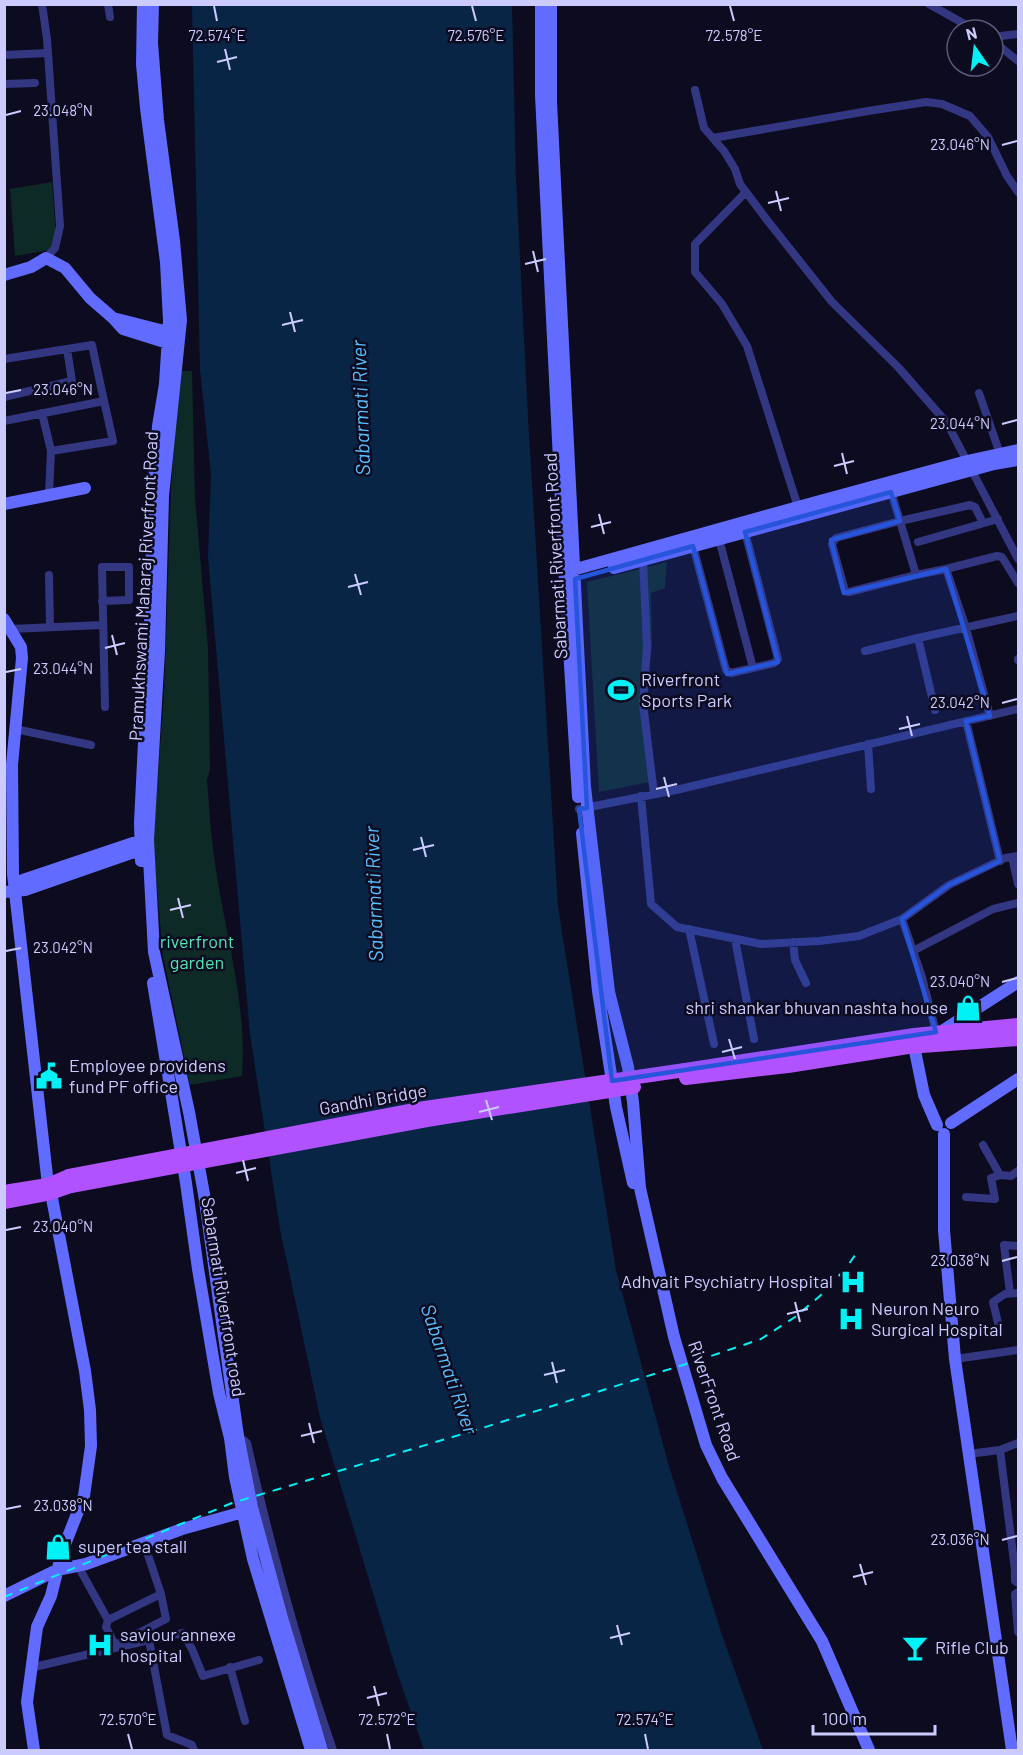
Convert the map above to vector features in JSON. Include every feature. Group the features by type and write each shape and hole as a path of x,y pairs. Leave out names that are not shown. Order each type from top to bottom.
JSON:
{"main road":[{"path":"685,1074 939,1032 1018,1025"},
{"path":"685,1074 724,1075 914,1046 1018,1039"},
{"name":"Gandhi Bridge","path":"50,1189 70,1181 685,1074"},
{"path":"4,1192 50,1189"},
{"path":"4,1202 50,1189"}],"street":[{"path":"4,275 31,267 46,258 55,248 60,226 42,4"},
{"path":"108,4 110,17"},
{"path":"143,4 142,64 166,262 169,321 173,339"},
{"path":"10,891 23,880 144,846 153,498 173,339 181,320 174,241 157,109 152,43 153,4"},
{"name":"Sabarmati Riverfront Road","path":"541,4 541,95 583,809 598,992 610,1068"},
{"name":"Sabarmati Riverfront Road","path":"551,4 551,102 570,576"},
{"path":"929,4 954,18"},
{"path":"1005,50 1018,61"},
{"path":"4,55 47,53"},
{"path":"4,84 35,83"},
{"path":"695,90 704,128 735,169 740,184 746,192 832,302 898,368 947,423 1018,559"},
{"path":"713,138 926,102 942,104 970,116 988,137 1007,176 1018,192"},
{"path":"746,192 695,244 695,272 722,304 747,346 800,512"},
{"path":"46,258 65,268 90,298 123,329 173,339"},
{"path":"4,359 92,345 112,441 51,451"},
{"path":"4,397 72,381 67,349"},
{"path":"979,393 1000,454"},
{"path":"4,421 104,401"},
{"path":"42,414 51,451 49,494"},
{"path":"570,576 644,560 745,532 800,512 891,492 1000,454 1018,450"},
{"path":"570,576 969,466 1018,460"},
{"path":"4,504 85,488"},
{"path":"891,492 916,575"},
{"path":"983,523 975,507 970,505 900,521 833,541 843,588 849,592 997,556 1002,557 1018,584"},
{"path":"918,542 998,519"},
{"path":"693,546 726,670 731,673 774,663 777,659 745,532"},
{"path":"719,539 753,668"},
{"path":"644,560 647,648 643,704 654,794"},
{"path":"102,601 129,600 129,567 102,567 102,601 102,625 105,706"},
{"path":"946,568 966,627 990,716"},
{"path":"49,575 50,627"},
{"path":"865,651 1018,616"},
{"path":"7,624 50,627 102,625"},
{"path":"7,624 21,647 22,658 8,779 10,891 50,1189 85,1371 92,1446 87,1485 57,1569 51,1596 37,1627 27,1702 34,1750"},
{"path":"918,638 935,710"},
{"path":"583,809 1018,709"},
{"path":"966,721 1000,861"},
{"path":"15,729 91,745"},
{"path":"868,744 871,789"},
{"path":"641,796 651,904 677,927 760,944 859,936 902,919 949,885 1015,856 1018,884"},
{"name":"Sabarmati Riverfront Road","path":"583,809 609,992 628,1067 633,1102"},
{"name":"Sabarmati Riverfront road","path":"144,846 154,952 189,1112 204,1194 238,1436 262,1548 322,1750"},
{"name":"Sabarmati Riverfront road","path":"144,846 146,945 219,1393 230,1438 243,1512 267,1608 311,1750"},
{"path":"913,951 993,909 1018,903"},
{"path":"902,919 939,1032 1018,982"},
{"path":"689,929 714,1044"},
{"path":"735,939 754,1039"},
{"path":"793,942 795,960 806,983"},
{"path":"957,1030 1018,988"},
{"path":"914,1046 924,1095 940,1130"},
{"name":"RiverFront Road","path":"610,1068 616,1107 668,1338 702,1446 718,1481 815,1646 861,1750"},
{"path":"1012,1750 955,1359 944,1230 940,1130 943,1120 951,1123 1018,1079"},
{"name":"RiverFront Road","path":"633,1102 640,1188 674,1337 706,1445 722,1478 822,1641 869,1750"},
{"path":"983,1145 999,1175"},
{"path":"966,1197 995,1198 991,1178 999,1175 1011,1176 1018,1171"},
{"path":"998,1323 993,1302 1005,1294 1014,1293 1004,1245 1018,1246"},
{"path":"955,1359 1018,1350"},
{"path":"238,1436 247,1443 271,1549 307,1677 333,1750"},
{"path":"976,1452 1000,1450 1018,1443"},
{"path":"1000,1450 1015,1581 1018,1583"},
{"path":"4,1596 57,1569 78,1566 182,1529 243,1512"},
{"path":"78,1566 108,1620 106,1627 115,1645 166,1619 144,1543"},
{"path":"1018,1592 1015,1594 1018,1632"},
{"path":"108,1620 160,1594"},
{"path":"30,1668 183,1633 203,1676 259,1660"},
{"path":"149,1640 167,1735 192,1745 194,1750"},
{"path":"230,1667 246,1721"}],"highlighted area":[{"path":"891,492 900,521 831,540 844,593 946,569 990,716 966,721 1000,861 949,885 902,919 936,1032 612,1081 579,809 587,808 575,579 693,546 727,674 778,662 745,532"}],"green space":[{"path":"52,182 56,238 50,250 15,256 10,189"},
{"name":"riverfront garden","path":"179,371 192,371 195,498 208,648 210,769 207,780 213,849 238,991 243,1048 242,1076 190,1085 163,956 153,842 164,694 171,491"},
{"name":"Riverfront Sports Park","path":"667,562 665,588 651,593 652,648 649,667 648,712 655,781 599,792 587,582"}],"water":[{"name":"Sabarmati River","path":"192,5 512,5 516,179 528,418 558,907 616,1270 668,1463 721,1632 763,1750 424,1750 395,1666 320,1417 280,1229 250,1034 208,557 211,475 200,369"}],"railway":[{"path":"4,1597 232,1503 479,1429 761,1339 795,1317 821,1295 858,1251"}],"place":[{"name":"Riverfront Sports Park","path":"621,690"},
{"name":"shri shankar bhuvan nashta house","path":"968,1008"},
{"name":"Employee providens fund PF office","path":"49,1076"},
{"name":"Adhvait Psychiatry Hospital","path":"853,1282"},
{"name":"Neuron Neuro Surgical Hospital","path":"851,1319"},
{"name":"super tea stall","path":"58,1547"},
{"name":"saviour annexe hospital","path":"100,1645"},
{"name":"Rifle Club","path":"915,1648"}]}
